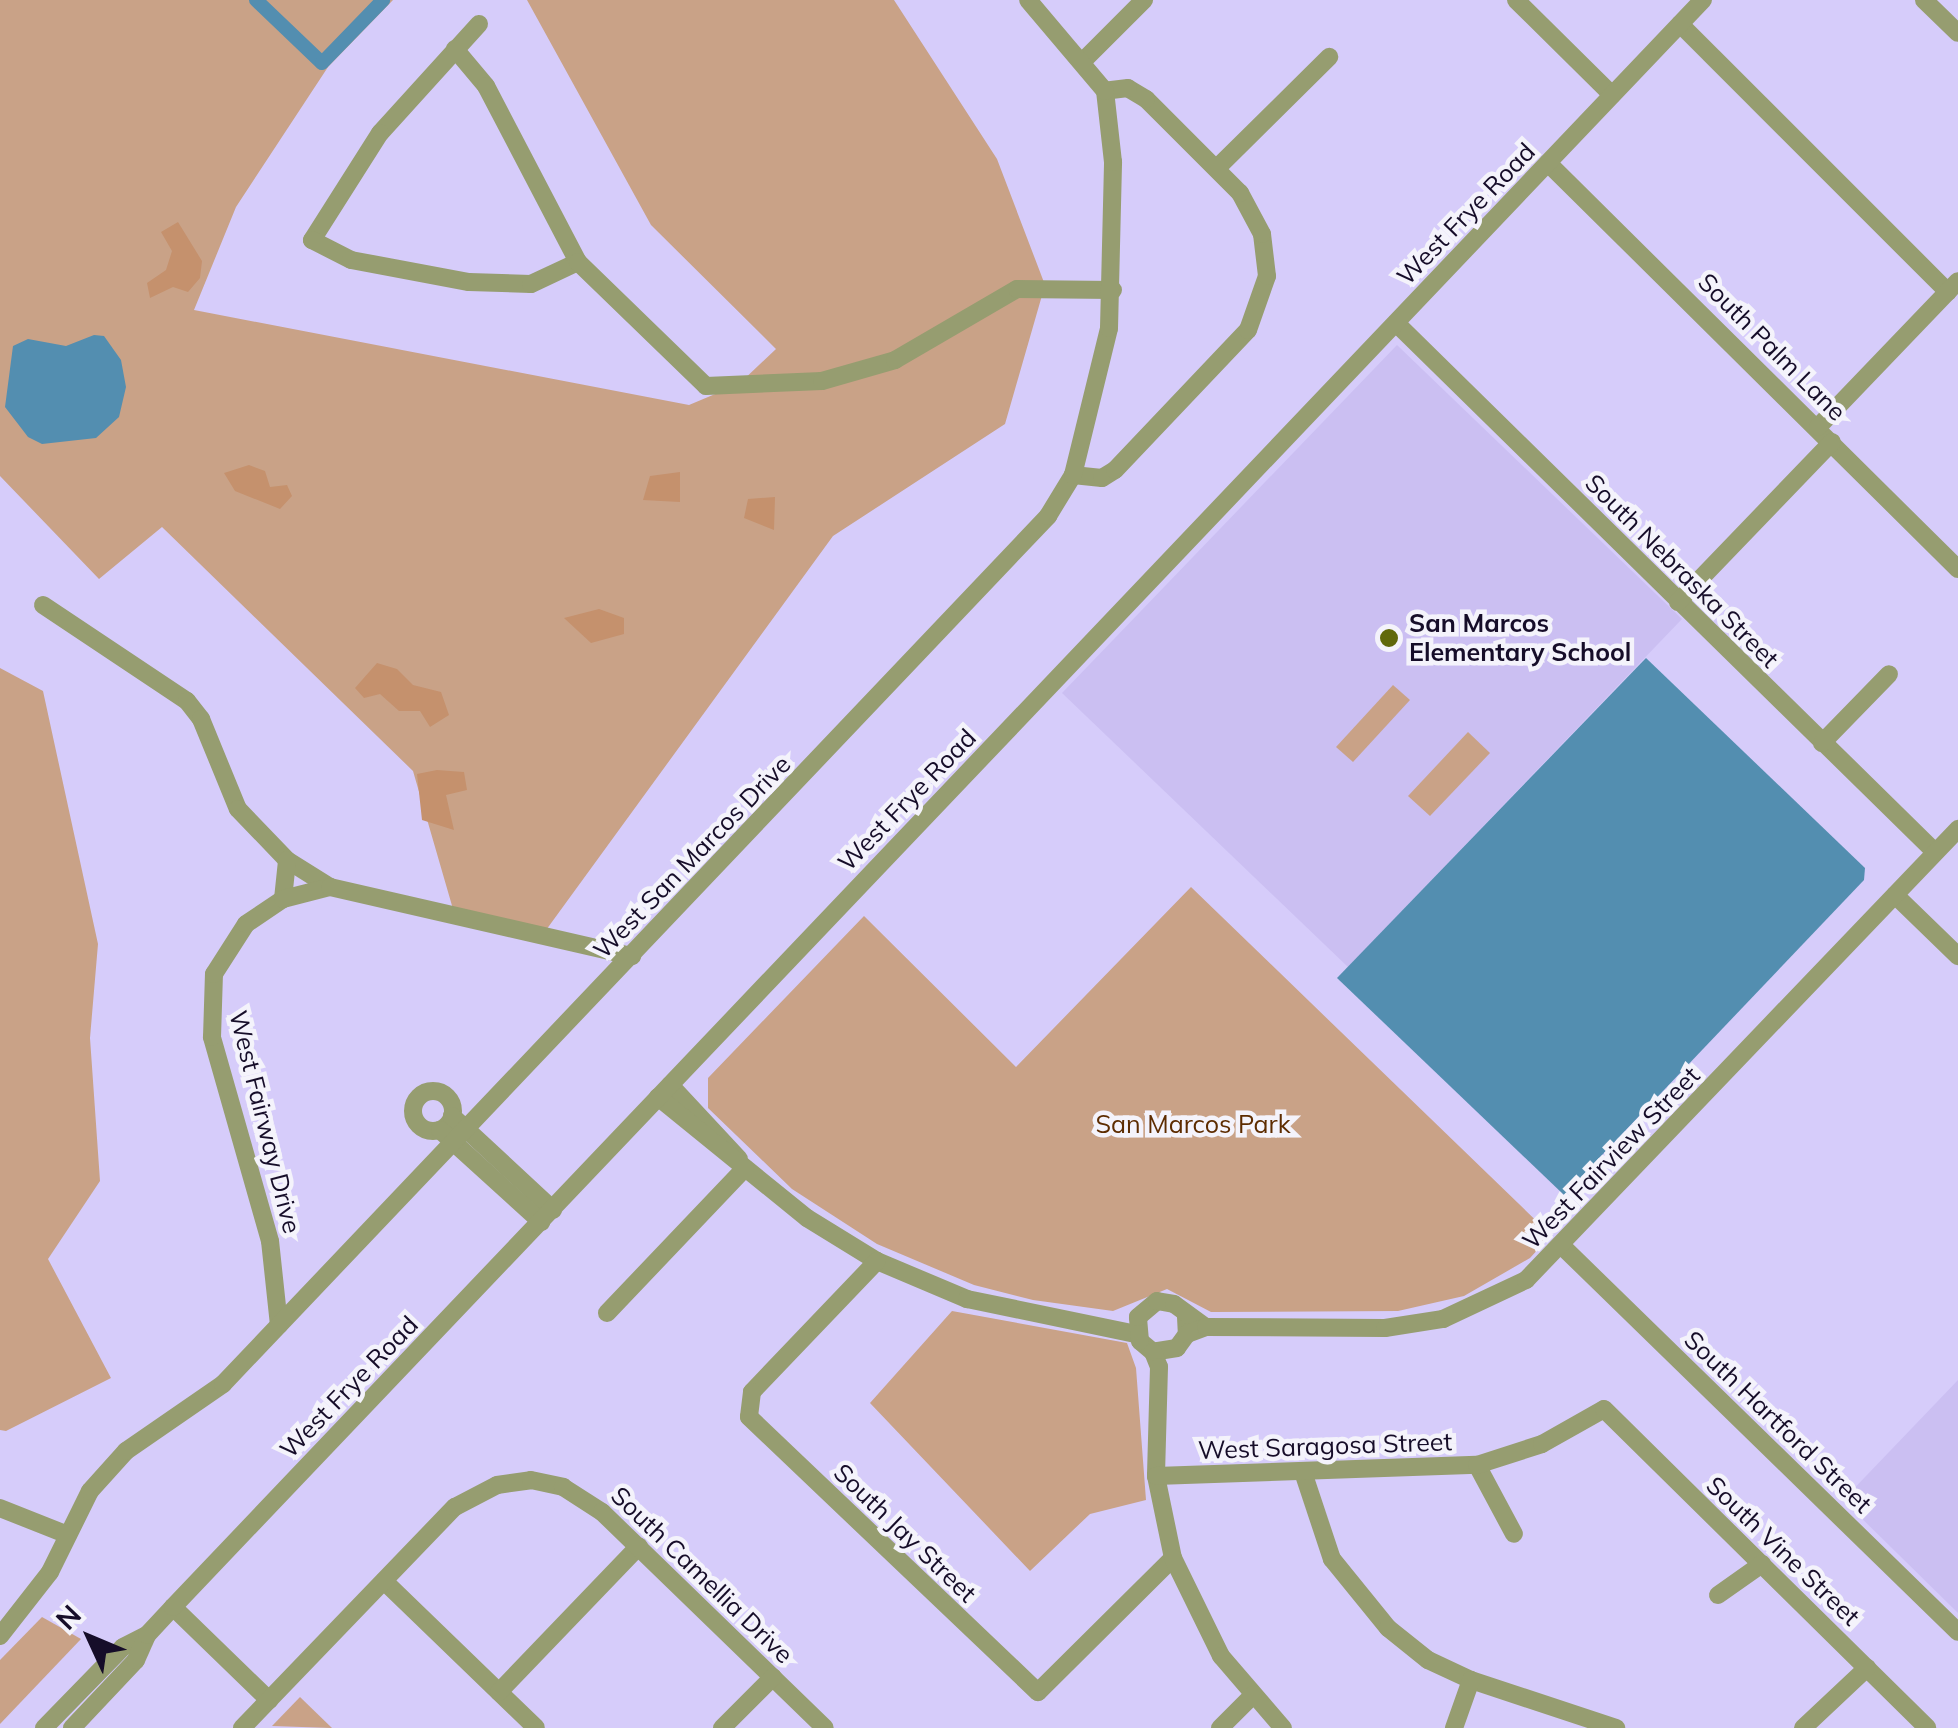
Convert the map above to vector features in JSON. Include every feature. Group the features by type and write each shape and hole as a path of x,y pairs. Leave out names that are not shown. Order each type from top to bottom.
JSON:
{"street":[{"name":"West San Marcos Drive","path":"0,1636 27,1608 90,1491 126,1451 223,1384 1028,543 1073,475 1113,290 1114,181 1105,91 1084,60 1028,0"},
{"path":"1084,60 1144,0"},
{"path":"1516,0 1612,96"},
{"name":"West Frye Road","path":"72,1728 136,1660 147,1635 173,1607 1703,0"},
{"path":"1924,0 1958,33"},
{"path":"479,24 380,134 312,240 351,260 483,284 532,284 578,262"},
{"path":"1680,24 1953,286 1818,427"},
{"path":"455,49 486,86 578,262 706,386 822,381 895,360 1017,290 1113,290"},
{"path":"1217,168 1329,57"},
{"path":"1073,475 1102,478 1116,470 1248,330 1267,276 1266,252 1254,215 1217,168 1146,100 1128,88 1105,91"},
{"name":"South Palm Lane","path":"1548,163 1956,562"},
{"name":"South Nebraska Street","path":"1396,323 1936,852"},
{"path":"1678,602 1832,442"},
{"path":"43,604 187,702 201,719 238,809 287,860 330,887"},
{"path":"1822,743 1889,674"},
{"name":"West Fairview Street","path":"1186,1325 1385,1328 1443,1319 1526,1280 1564,1248 1958,829"},
{"path":"283,899 287,860"},
{"name":"West Fairway Drive","path":"280,1325 270,1241 212,1037 210,1003 227,949 249,922 283,899 330,887 632,956"},
{"path":"1895,895 1958,956"},
{"path":"664,1091 745,1168 807,1218 877,1261 946,1292 1017,1313 1131,1326 1160,1357"},
{"path":"446,1123 547,1216"},
{"path":"607,1313 745,1168"},
{"name":"South Hartford Street","path":"1564,1248 1958,1632"},
{"name":"South Jay Street","path":"877,1261 746,1404 749,1417 1038,1692 1173,1558"},
{"path":"1131,1326 1149,1304 1166,1301 1186,1325 1160,1357 1156,1476 1173,1558 1221,1656 1283,1728"},
{"name":"West Saragosa Street","path":"1156,1476 1477,1465 1542,1444 1604,1409"},
{"name":"South Vine Street","path":"1604,1409 1927,1728"},
{"path":"1477,1465 1514,1534"},
{"path":"1304,1472 1332,1559 1357,1595 1428,1660 1471,1680 1616,1728"},
{"name":"South Camellia Drive","path":"384,1580 474,1493 530,1480 583,1497 639,1546 825,1728"},
{"path":"0,1508 68,1535"},
{"path":"499,1692 639,1546"},
{"path":"1718,1595 1762,1564"},
{"path":"242,1728 384,1580 536,1728"},
{"path":"173,1607 269,1700"},
{"name":"West Frye Road","path":"44,1728 122,1646 147,1635"},
{"path":"1804,1728 1867,1668"},
{"path":"722,1728 773,1677"},
{"path":"1454,1728 1471,1680"},
{"path":"1220,1728 1253,1695"}],"shaded area":[{"path":"178,222 202,261 200,278 188,292 173,287 150,298 147,283 166,270 172,251 161,232"},
{"name":"San Marcos Elementary School","path":"1397,345 1682,619 1348,967 1062,693"},
{"path":"249,465 265,471 270,487 287,485 292,496 280,509 235,491 224,473"},
{"path":"680,472 680,502 643,500 650,476"},
{"path":"775,497 774,530 744,518 748,499"},
{"path":"599,609 624,618 624,634 591,643 564,618"},
{"path":"377,663 397,669 413,685 441,692 449,715 430,727 420,711 399,711 380,694 364,698 355,688"},
{"path":"437,770 464,772 467,790 446,795 454,830 422,820 417,774"},
{"path":"1958,1380 1958,1613 1843,1500"}],"green space":[{"path":"0,0 393,0 328,67 236,207 194,310 689,405 739,384 776,349 651,225 527,0 894,0 997,159 1045,285 1005,424 833,536 541,937 455,916 413,771 162,527 99,579 0,476"},
{"path":"0,668 43,691 98,944 90,1038 100,1181 48,1259 111,1378 6,1431 0,1430"},
{"path":"1393,685 1410,700 1353,762 1336,747"},
{"path":"1468,732 1490,753 1430,816 1408,796"},
{"name":"San Marcos Park","path":"1191,887 1551,1235 1530,1258 1464,1296 1398,1311 1211,1312 1167,1289 1113,1311 1033,1300 974,1285 877,1244 792,1189 708,1108 708,1078 864,916 1016,1067"},
{"path":"952,1311 1127,1343 1136,1368 1146,1500 1090,1514 1030,1571 870,1403"},
{"path":"42,1617 81,1639 0,1724 0,1660"},
{"path":"300,1697 332,1728 272,1726"}],"water":[{"path":"94,335 104,336 121,360 126,387 119,417 96,438 42,444 28,437 5,407 13,346 28,339 66,346"},
{"path":"1646,658 1865,868 1864,880 1564,1195 1337,978"}],"waterway":[{"path":"256,0 322,63 383,0"}],"place":[{"name":"San Marcos Elementary School","path":"1389,638"}]}
